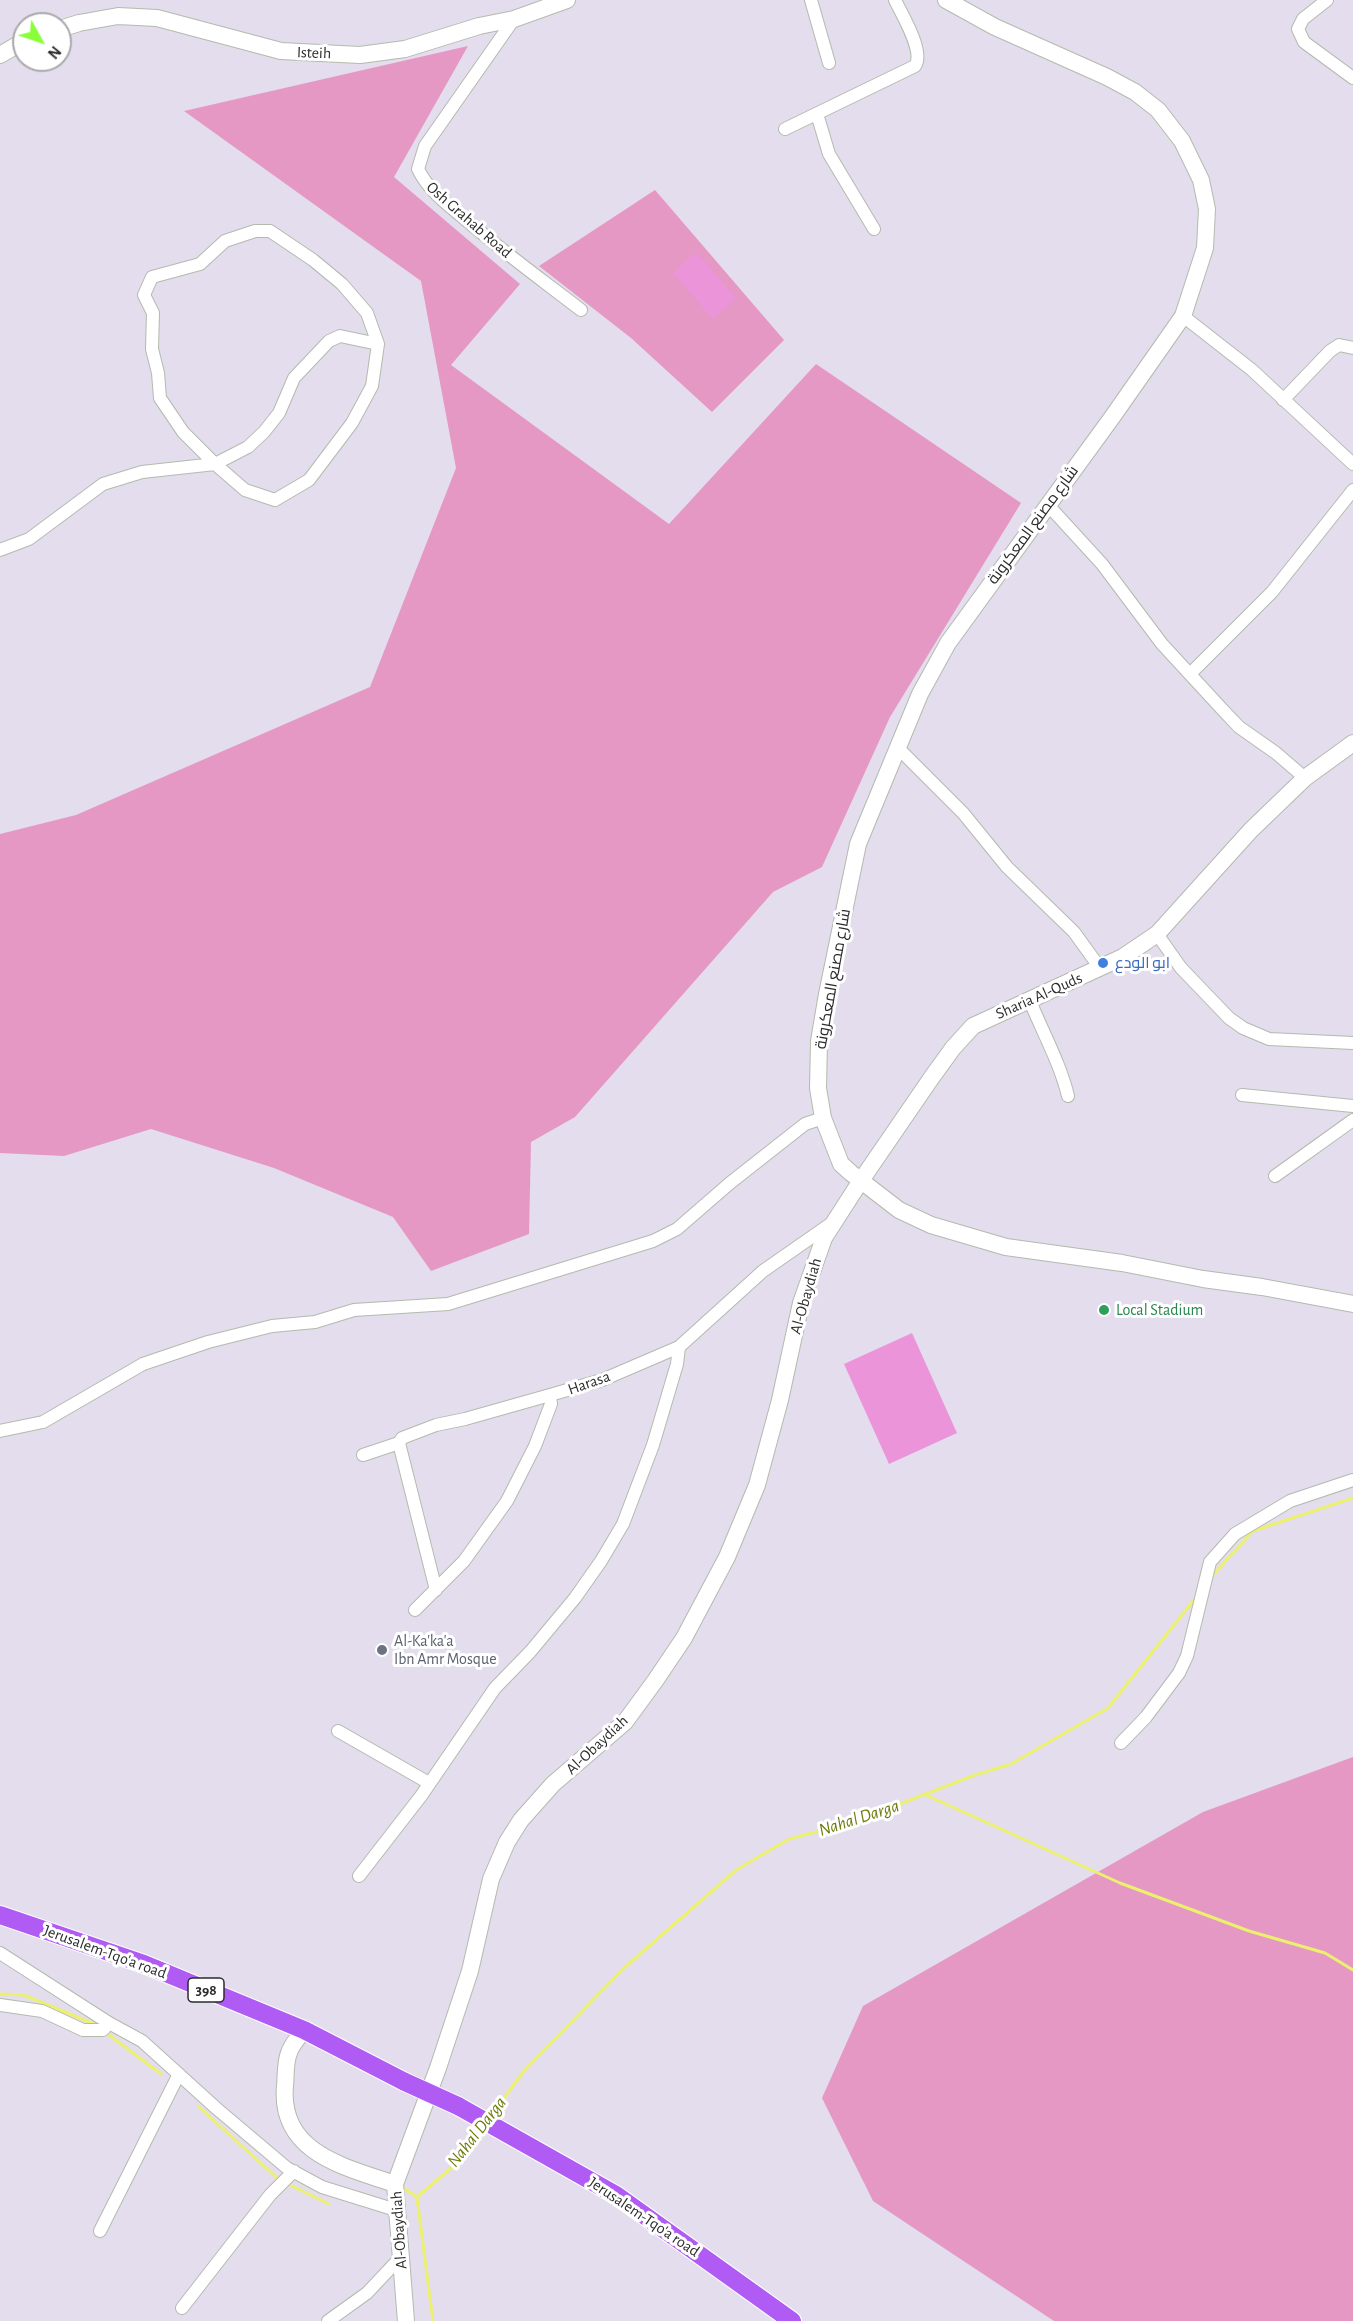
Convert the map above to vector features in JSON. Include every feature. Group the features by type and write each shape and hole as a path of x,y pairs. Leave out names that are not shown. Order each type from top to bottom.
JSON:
{"main road":[{"name":"Jerusalem-Tqo'a road","path":"0,1915 144,1964 304,2030 405,2082 458,2106 616,2195 792,2321"}],"street":[{"name":"Isteih","path":"72,25 118,16 157,18 281,51 360,55 405,49 478,26 514,19 567,0"},
{"path":"811,0 830,63"},
{"path":"785,129 908,71 918,62 915,41 895,0"},
{"name":"شارع مصنع المعكرونة","path":"946,0 995,27 1107,77 1135,92 1158,110 1172,126 1194,162 1201,180 1207,209 1205,248 1183,316 1148,368 948,642 920,694 858,844 819,1041 818,1088 823,1118 841,1164 860,1182 899,1210 931,1225 1006,1247 1122,1263 1353,1304"},
{"path":"1327,0 1304,19 1298,29 1304,42 1353,78"},
{"name":"Osh Grahab Road","path":"514,19 425,146 418,169 424,181 441,199 503,251 581,310"},
{"path":"817,114 830,154 874,229"},
{"path":"255,231 270,231 313,260 342,284 367,313 378,344 372,386 352,423 309,480 275,500 245,490 215,464 183,432 160,398 158,373 152,349 153,313 144,295 152,277 200,264 225,241 255,231"},
{"path":"1183,316 1252,370 1353,464"},
{"path":"0,550 29,539 102,484 142,472 215,464 248,447 279,413 294,378 329,341 339,336 378,344"},
{"path":"1283,400 1330,351 1339,345 1353,348"},
{"path":"1190,674 1272,592 1353,490"},
{"path":"1048,505 1102,564 1162,644 1239,727 1276,753 1305,778"},
{"name":"Sharia Al-Quds","path":"860,1182 953,1048 974,1026 1123,957 1157,934 1231,850 1305,778 1353,743"},
{"path":"897,747 963,813 1007,867 1074,932 1100,968"},
{"path":"1157,934 1181,968 1229,1018 1243,1028 1269,1039 1353,1043"},
{"path":"1030,1001 1062,1072 1068,1096"},
{"path":"1242,1095 1353,1106"},
{"path":"0,1431 43,1422 143,1364 208,1342 272,1326 315,1322 354,1310 448,1304 653,1241 677,1228 805,1124 823,1118"},
{"path":"1275,1176 1353,1120"},
{"name":"Al-Obaydiah","path":"406,2321 395,2184 467,1981 491,1879 507,1842 521,1820 553,1784 625,1722 684,1638 727,1557 757,1485 780,1400 801,1303 814,1262 835,1220 860,1182"},
{"name":"Harasa","path":"415,1610 471,1554 507,1501 535,1446 551,1404 550,1395 602,1380 679,1347 763,1271 835,1220"},
{"path":"359,1876 429,1783 495,1688 530,1652 575,1598 601,1562 617,1533 653,1445 677,1364 679,1347"},
{"path":"363,1455 399,1443 406,1435 436,1425 550,1395"},
{"path":"399,1443 436,1590"},
{"path":"1121,1743 1146,1717 1179,1673 1187,1656 1210,1562 1235,1534 1290,1501 1353,1480"},
{"path":"338,1731 429,1783"},
{"path":"0,1953 109,2023 142,2041 287,2168 322,2187 396,2210"},
{"path":"0,2005 42,2012 83,2030 103,2030 109,2023"},
{"path":"304,2030 289,2053 284,2099 293,2128 304,2144 332,2163 395,2184"},
{"path":"100,2231 179,2074"},
{"path":"182,2308 270,2195 294,2171"},
{"path":"328,2321 367,2293 400,2259"}],"shaded area":[{"path":"468,46 394,177 520,284 451,365 669,524 816,364 1021,503 890,717 822,867 773,892 575,1117 531,1142 529,1234 431,1271 393,1217 274,1168 151,1129 64,1156 0,1153 0,834 76,815 370,687 456,468 421,281 184,111"},
{"path":"655,190 784,340 712,412 631,338 539,266"},
{"path":"696,252 736,298 713,319 673,273"},
{"path":"912,1333 957,1433 889,1464 844,1364"},
{"path":"1353,1757 1353,2321 1054,2321 873,2201 822,2098 863,2006 1203,1812"}],"waterway":[{"name":"Nahal Darga","path":"1212,1576 1253,1531 1353,1498"},
{"name":"Nahal Darga","path":"491,2116 523,2072 624,1968 736,1870 789,1839 850,1823 975,1775 1011,1764 1108,1708 1197,1596"},
{"path":"926,1795 1120,1883 1249,1931 1325,1953 1353,1970"},
{"name":"Nahal Darga","path":"0,1994 24,1995 94,2024"},
{"name":"Nahal Darga","path":"109,2035 161,2074"},
{"name":"Nahal Darga","path":"199,2107 278,2179"},
{"name":"Nahal Darga","path":"405,2189 417,2197 456,2164 484,2126"},
{"name":"Nahal Darga","path":"288,2184 329,2204"},
{"path":"417,2198 433,2321"}],"place":[{"name":"ابو الودع","path":"1103,963"},
{"name":"Local Stadium","path":"1104,1310"},
{"name":"Al-Ka'ka'a Ibn Amr Mosque","path":"382,1650"}]}
